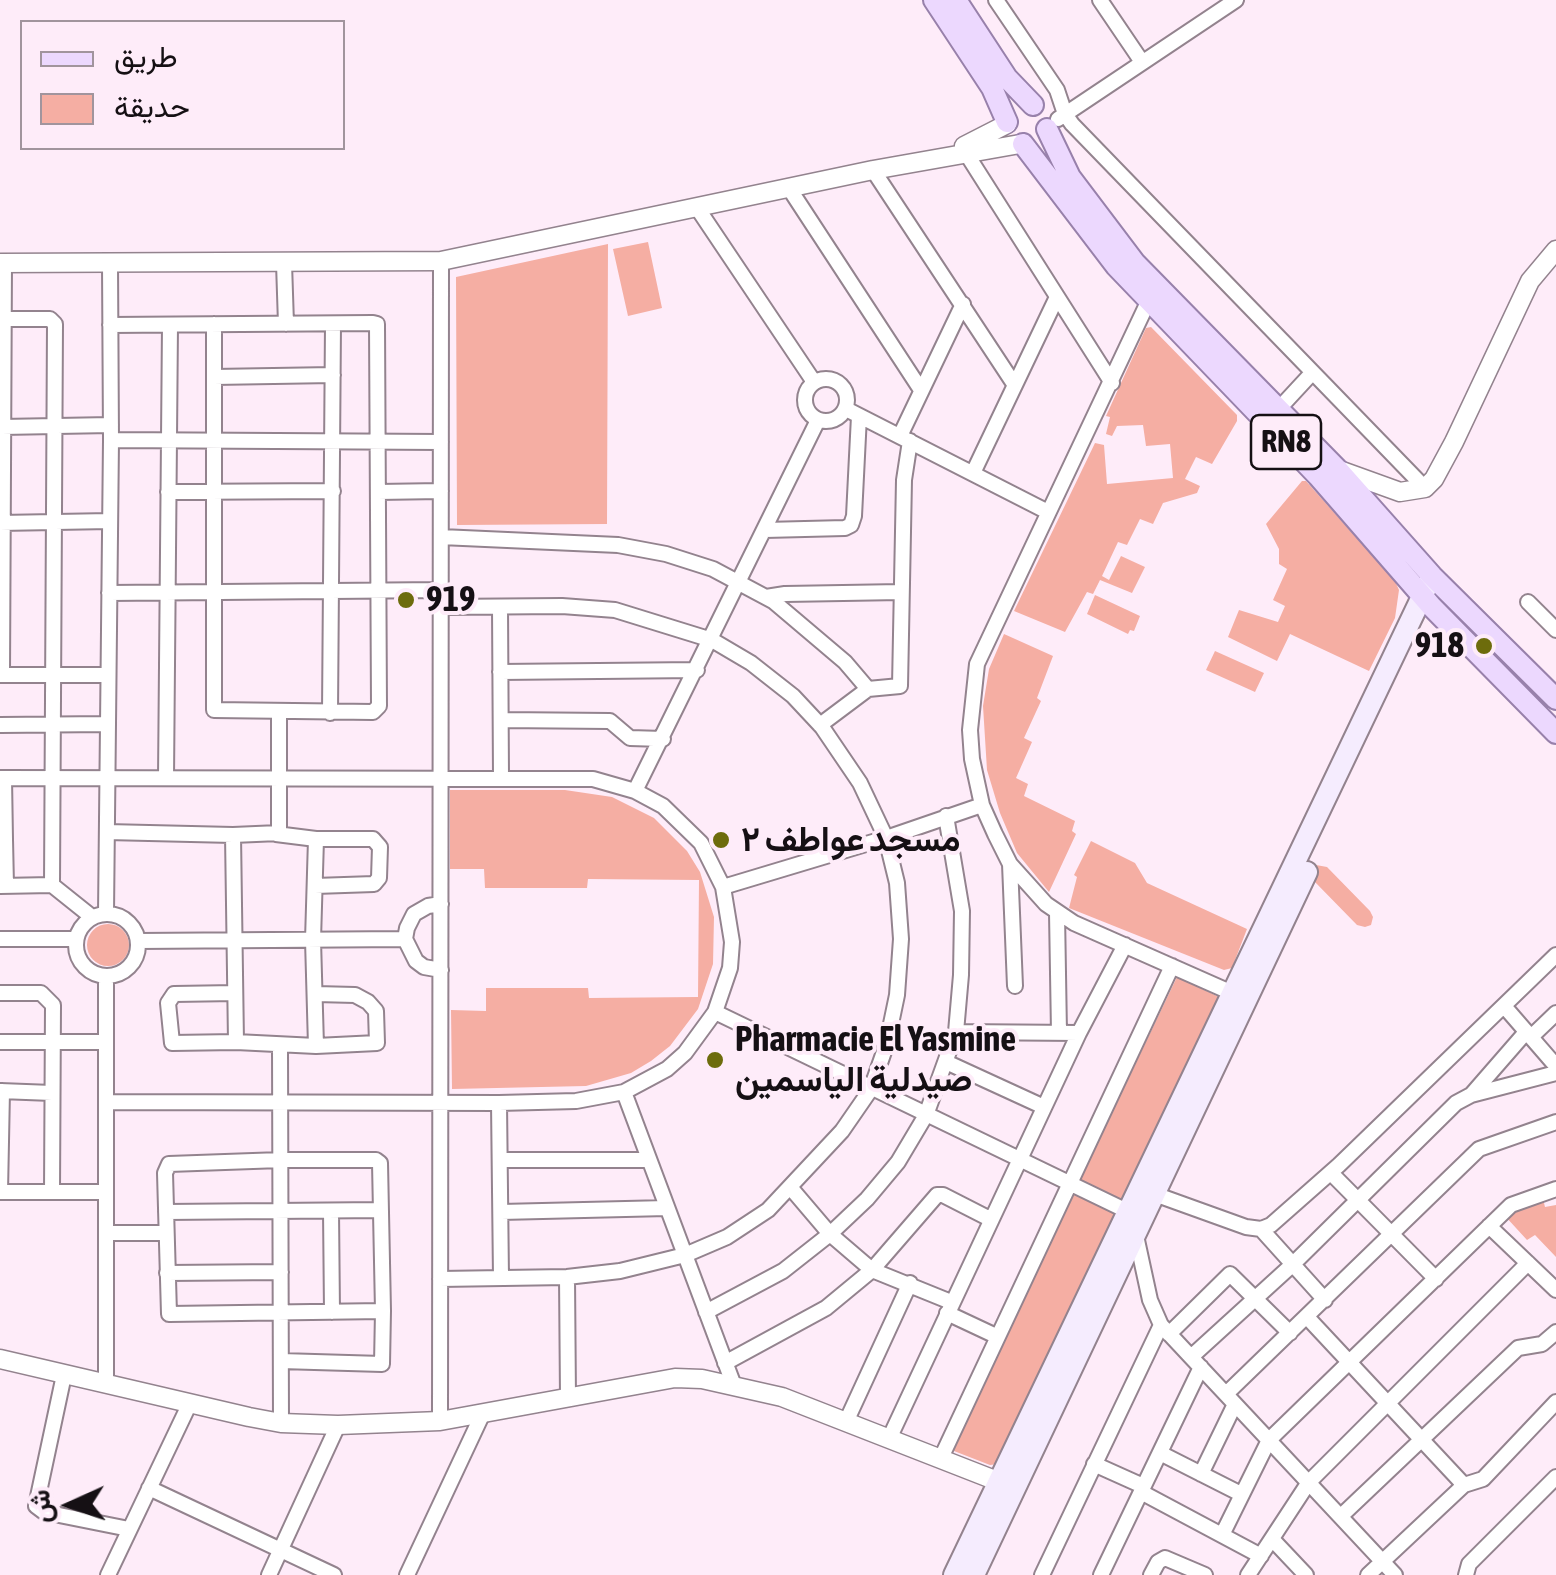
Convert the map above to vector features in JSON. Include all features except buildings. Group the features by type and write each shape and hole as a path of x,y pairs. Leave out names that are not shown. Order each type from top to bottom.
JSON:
{"main road":[{"name":"RN8","path":"934,0 999,83 1042,118 1053,165 1094,240 1148,300 1272,416 1556,699"},
{"name":"RN8","path":"956,0 999,83 1009,134 1053,165 1272,416"},
{"path":"1007,123 1017,106 1042,118 1040,140 1021,144"},
{"name":"RN8","path":"1327,472 1427,601 1556,734"},
{"path":"954,1575 1006,1484 1128,1222 1241,997 1438,582"},
{"path":"974,1575 1006,1484"}],"street":[{"path":"996,0 1057,90 1064,111 1426,488"},
{"path":"1100,0 1142,62"},
{"path":"1042,118 1079,102 1236,0"},
{"path":"931,158 1007,123"},
{"path":"107,675 1,675 2,263 441,261 931,158 1021,144"},
{"path":"966,154 1112,383"},
{"path":"873,170 1014,384"},
{"path":"789,188 921,390"},
{"path":"698,208 814,382"},
{"path":"1327,472 1400,492 1426,488 1443,462 1530,280 1556,250"},
{"path":"440,1420 441,261"},
{"path":"99,915 107,832 110,264"},
{"path":"284,264 286,324"},
{"path":"973,474 1057,297"},
{"path":"1148,300 978,664 970,730 972,758 982,805 1010,864 1030,890 1056,913 1241,997"},
{"path":"820,725 868,689 900,686 904,438 921,390 963,304"},
{"path":"2,319 50,318 55,324 52,885"},
{"path":"110,325 170,324 214,324 333,324 374,323 378,326 379,706 372,712 214,710 214,324"},
{"path":"166,778 170,324"},
{"path":"330,713 333,324"},
{"path":"1272,416 1312,372"},
{"path":"214,376 333,375"},
{"path":"765,530 851,525 853,412 840,384 828,378 814,382 806,392 806,405 818,420 831,421 853,412 1048,512"},
{"path":"635,790 818,420"},
{"path":"2,427 55,426 168,442 441,442"},
{"path":"168,492 332,491"},
{"path":"378,492 441,491"},
{"path":"1,523 110,521"},
{"path":"441,537 618,545 666,554 713,569 766,597 845,662 868,689"},
{"path":"109,594 441,590"},
{"path":"766,597 901,592"},
{"path":"1528,602 1556,630"},
{"path":"500,606 501,777"},
{"path":"440,1280 567,1277 620,1271 686,1256 768,1210 842,1131 871,1089 887,1043 897,995 901,939 897,883 886,838 860,782 820,725 793,696 751,663 712,640 615,610 562,606 441,607"},
{"path":"500,672 697,670"},
{"path":"276,834 280,830 280,713"},
{"path":"501,720 610,721 630,738 663,739"},
{"path":"0,725 108,724"},
{"path":"99,915 82,926 76,952 93,973 119,974 137,954 138,941 132,926 121,916 99,915 52,885 3,886 2,778 593,779 635,790 663,806 701,843 724,886 732,942 727,979 715,1012 686,1053 667,1069 624,1092 576,1100 499,1102 106,1102"},
{"path":"724,886 982,805"},
{"path":"706,1312 783,1271 830,1234 898,1162 926,1115 956,1032 962,911 946,816"},
{"path":"107,832 373,839 380,847 379,878 367,886 314,886"},
{"path":"233,836 236,1042"},
{"path":"316,839 316,1046"},
{"path":"1010,864 1015,986"},
{"path":"440,904 414,914 406,928 406,939 416,961 440,970"},
{"path":"1056,913 1060,1033"},
{"path":"0,939 76,939"},
{"path":"138,941 406,939"},
{"path":"889,1438 1078,1033 1126,945"},
{"path":"1146,1191 1246,1227 1261,1229 1280,1220 1554,961"},
{"path":"941,1458 1172,966"},
{"path":"106,976 106,1384"},
{"path":"0,993 37,992 53,1005 52,1192"},
{"path":"235,993 174,994 168,1003 172,1042 372,1045 378,1037 376,1011 368,1002 355,995 316,994"},
{"path":"1471,1095 1556,1070 1504,1006"},
{"path":"715,1012 1069,1184 1128,1222 1150,1300 1165,1329 1395,1575"},
{"path":"1100,1575 1160,1453 1196,1362 1448,1110 1471,1095 1529,1034 1556,1013"},
{"path":"956,1032 1078,1033"},
{"path":"0,1042 106,1042"},
{"path":"280,1045 281,1423"},
{"path":"946,1062 1044,1107"},
{"path":"52,1093 1,1092 0,1192 106,1192"},
{"path":"624,1092 732,1383"},
{"path":"499,1102 502,1278"},
{"path":"1201,1474 1231,1399 1290,1333 1478,1149 1556,1122"},
{"path":"281,1361 382,1364 383,1311 381,1166 376,1160 169,1164 165,1173 166,1273 167,1310 173,1316 383,1311"},
{"path":"502,1160 649,1160"},
{"path":"1331,1173 1436,1279"},
{"path":"790,1187 830,1234 872,1270 910,1283 996,1336"},
{"path":"1223,1533 1269,1440 1511,1206 1556,1189"},
{"path":"725,1364 826,1308 872,1270 937,1195 990,1219"},
{"path":"501,1212 667,1208"},
{"path":"166,1212 381,1210"},
{"path":"331,1211 332,1312"},
{"path":"1489,1226 1556,1290"},
{"path":"1261,1229 1324,1300"},
{"path":"106,1233 166,1232"},
{"path":"1248,1575 1309,1482 1528,1263"},
{"path":"166,1273 280,1272"},
{"path":"1042,1575 1094,1464 1165,1329 1230,1274 1290,1333"},
{"path":"567,1277 568,1398"},
{"path":"846,1422 910,1283"},
{"path":"1307,1317 1464,1484"},
{"path":"1341,1516 1518,1348 1542,1344 1556,1332"},
{"path":"0,1359 281,1423 338,1426 483,1414 675,1378 732,1383 782,1397 1006,1484"},
{"path":"64,1375 36,1506 44,1512 129,1529"},
{"path":"108,1575 189,1404"},
{"path":"1368,1575 1464,1484 1483,1478 1555,1404"},
{"path":"408,1575 483,1414"},
{"path":"270,1575 338,1426"},
{"path":"1160,1453 1241,1494"},
{"path":"1094,1464 1261,1556"},
{"path":"1466,1575 1469,1564 1556,1478"},
{"path":"148,1488 334,1575"},
{"path":"1272,1540 1306,1575"},
{"path":"1152,1575 1158,1562 1165,1558 1204,1575"}],"green space":[{"path":"648,242 662,308 628,316 613,249"},
{"path":"608,244 607,524 457,525 456,277"},
{"path":"1151,327 1237,415 1237,421 1212,464 1196,457 1185,479 1200,486 1197,493 1163,503 1153,524 1140,519 1127,545 1118,542 1102,576 1109,580 1121,556 1145,567 1132,593 1100,580 1093,594 1087,592 1065,632 1014,611 1095,443 1104,445 1107,484 1173,478 1170,444 1146,446 1143,425 1117,426 1112,436 1106,434 1110,417 1106,416 1146,328"},
{"path":"1302,481 1399,590 1395,618 1369,671 1290,634 1277,661 1228,637 1239,610 1278,622 1285,606 1273,600 1287,569 1279,564 1279,549 1266,524"},
{"path":"1095,595 1140,616 1134,631 1128,634 1087,614"},
{"path":"1004,634 1053,656 1037,698 1041,701 1024,738 1032,742 1016,778 1028,784 1024,796 1075,821 1072,831 1076,834 1049,892 1017,853 987,770 983,706 989,669"},
{"path":"1215,651 1264,673 1255,692 1206,670"},
{"path":"450,790 565,790 612,797 654,818 687,851 700,872 714,917 713,964 698,1009 670,1046 631,1073 586,1086 452,1089 451,1010 486,1011 486,988 588,988 589,998 698,997 699,880 588,879 587,888 485,888 484,869 450,869"},
{"path":"1091,841 1135,863 1147,883 1247,929 1232,968 1224,970 1069,908 1077,877 1074,875"},
{"path":"1316,865 1327,867 1370,911 1371,925 1357,925 1314,881"},
{"path":"108,924 123,930 129,945 123,960 108,966 93,960 87,945 93,930"},
{"path":"1177,977 1221,998 998,1464 990,1465 954,1451 953,1444"},
{"path":"1543,1199 1545,1207 1556,1205 1556,1257 1535,1235 1527,1240 1505,1216 1517,1206"}],"place":[{"name":"919","path":"406,600"},
{"name":"918","path":"1484,646"},
{"name":"مسجد عواطف ٢","path":"721,840"},
{"name":"Pharmacie El Yasmine صيدلية الياسمين","path":"715,1060"}]}
